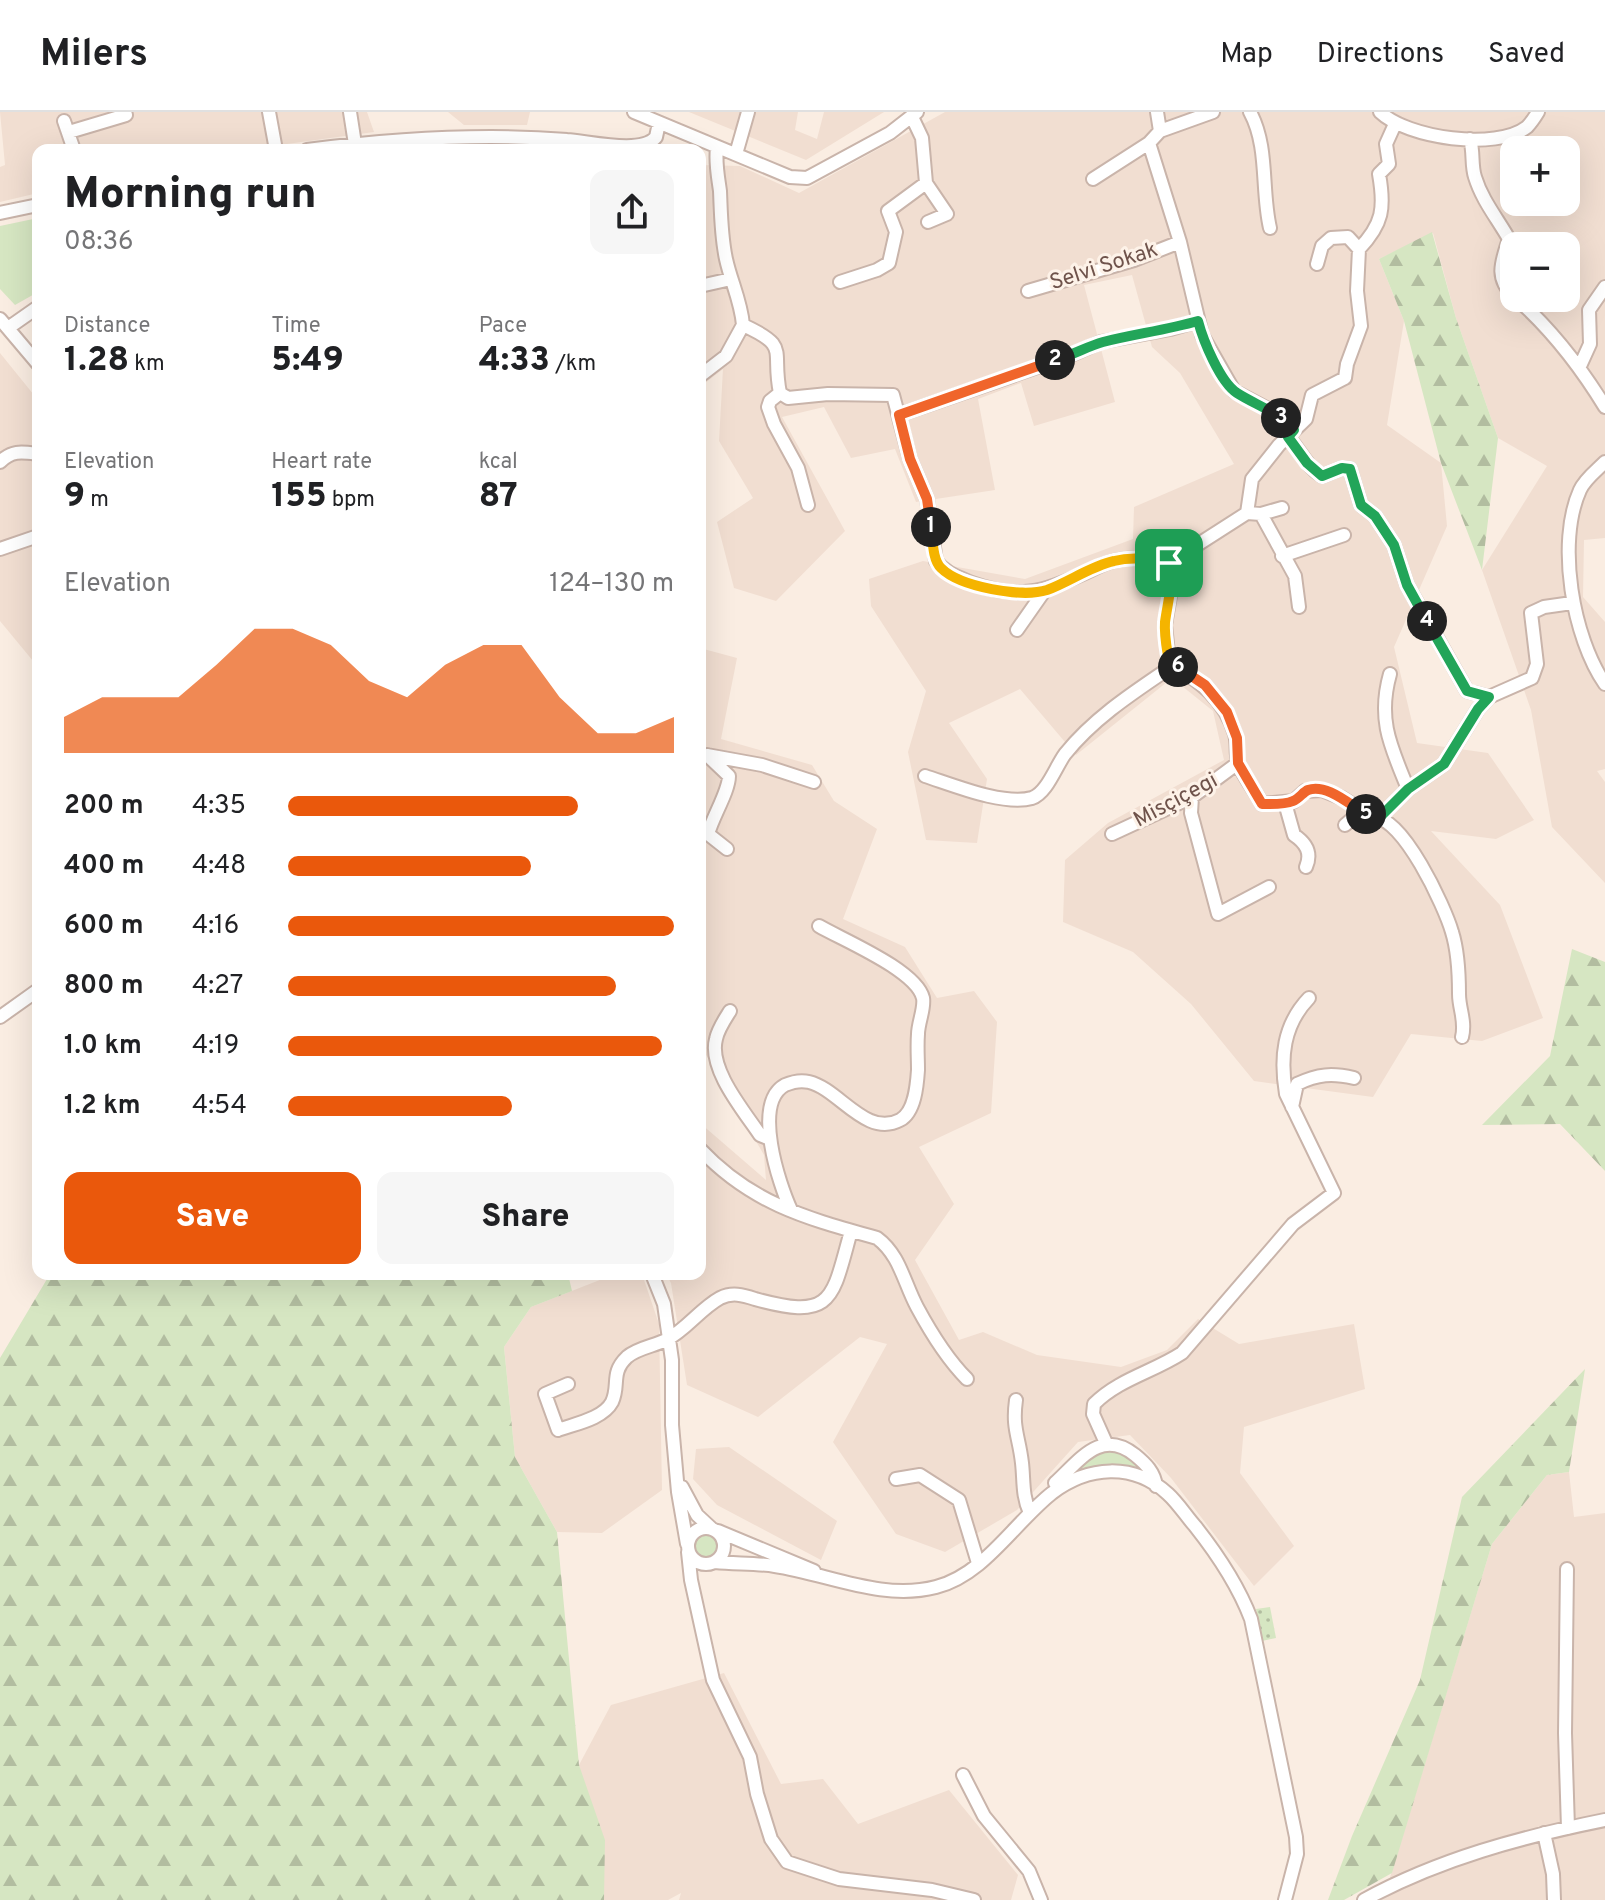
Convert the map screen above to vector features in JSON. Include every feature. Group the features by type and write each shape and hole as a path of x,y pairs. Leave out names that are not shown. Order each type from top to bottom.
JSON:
{"street":[{"path":"269,112 275,144"},
{"path":"350,112 355,144 514,137 599,144"},
{"path":"634,112 790,177 807,178 890,133 915,114 922,138 926,183 947,214 928,222"},
{"path":"706,371 726,356 743,325 741,303 731,279 720,226 715,164 748,112"},
{"path":"1157,112 1160,131"},
{"path":"1093,179 1149,143 1160,131 1213,112"},
{"path":"1250,112 1259,135 1264,198 1270,228"},
{"path":"1380,112 1395,124 1428,136 1470,139 1509,135 1526,128 1538,112"},
{"path":"72,144 66,126 126,115"},
{"path":"647,144 656,137 659,123"},
{"path":"1247,513 1252,479 1306,419 1312,395 1342,382 1347,373 1347,364 1361,326 1357,291 1359,249 1380,222 1383,194 1379,174 1389,164 1386,144 1395,124"},
{"path":"1470,139 1474,155 1473,173 1485,202 1504,232"},
{"path":"1149,143 1180,242 1202,335 1217,365 1234,391 1268,409 1291,433 1307,463 1322,476 1342,468 1350,469 1361,505 1375,516 1394,545 1407,585 1467,691 1489,697"},
{"path":"840,282 889,263 896,232 888,211 926,183"},
{"path":"0,213 32,206"},
{"path":"1317,264 1322,246 1331,238 1348,237 1359,249"},
{"name":"Selvi Sokak","path":"1028,291 1134,260 1180,242"},
{"path":"706,285 731,279"},
{"path":"1580,366 1590,344 1589,310 1605,287"},
{"path":"32,310 4,324 32,357"},
{"path":"1532,312 1580,366 1605,407"},
{"path":"899,415 1101,342 1198,321"},
{"path":"743,325 770,337 776,347 780,393"},
{"path":"780,393 788,398 828,394 893,395 910,459 927,499 936,561 941,568 978,585 1009,593 1045,590 1114,561 1143,558 1173,561 1247,513 1261,514 1282,508"},
{"path":"780,393 768,407 798,468 808,505"},
{"path":"0,462 7,455 19,451 32,453"},
{"path":"1605,462 1585,482 1576,501 1570,553 1572,603 1587,654 1601,670 1605,684"},
{"path":"1261,514 1295,576 1299,607"},
{"path":"1282,556 1344,535"},
{"path":"0,549 32,538"},
{"path":"925,776 979,793 1015,799 1039,795 1063,756 1086,730 1168,669 1165,625 1173,561"},
{"path":"1017,630 1045,590"},
{"path":"1169,662 1205,685 1218,698 1237,738 1238,763 1262,804 1294,801 1305,791 1322,790 1342,798 1374,818 1380,817 1408,789 1444,764 1478,709 1489,697 1532,678 1537,653 1531,613 1544,607 1572,603"},
{"path":"1390,674 1384,693 1385,721 1394,756 1408,789"},
{"path":"706,755 762,765 814,782"},
{"path":"706,757 729,776 729,785 708,834 727,849"},
{"name":"Misçiçegi","path":"1112,834 1192,797 1238,763"},
{"path":"1192,797 1191,813 1218,914 1269,887"},
{"path":"1285,803 1294,835 1304,842 1308,853 1306,867"},
{"path":"1345,825 1361,811"},
{"path":"1380,817 1400,833 1416,857 1453,933 1465,1024 1462,1037"},
{"path":"791,1210 782,1189 770,1139 772,1099 778,1090 794,1082 807,1081 868,1120 881,1124 902,1119 910,1111 918,1074 918,1031 924,1001 921,992 908,977 889,964 819,926"},
{"path":"0,1017 32,994"},
{"path":"1106,1443 1093,1414 1094,1404 1116,1386 1182,1353 1293,1224 1334,1193 1292,1107 1283,1079 1284,1053 1294,1014 1309,998"},
{"path":"730,1011 716,1039 716,1058 721,1075 760,1135 770,1139"},
{"path":"1292,1107 1297,1084 1335,1073 1354,1078"},
{"path":"706,1154 741,1186 763,1200 877,1238 890,1248 916,1306 942,1350 967,1379"},
{"path":"568,1384 545,1394 558,1430 592,1418 604,1410 612,1401 616,1372 628,1356 669,1338 701,1311 730,1294 803,1309 815,1307 826,1299 837,1281 851,1231"},
{"path":"654,1280 664,1304 672,1360 672,1425 691,1580 713,1680 750,1757 771,1839 787,1862 839,1879 932,1890 974,1900"},
{"path":"1016,1400 1013,1423 1020,1450 1024,1501 1030,1513"},
{"path":"1045,1500 1055,1483 1072,1467 1106,1443 1122,1447 1138,1458 1154,1474 1156,1486"},
{"path":"688,1548 698,1562 776,1566 878,1590 913,1592 959,1579 1030,1513 1073,1479 1112,1470 1132,1473 1156,1486 1175,1502 1211,1547 1240,1592 1251,1619 1296,1837 1297,1854 1285,1900"},
{"path":"896,1479 920,1475 959,1500 978,1563"},
{"path":"678,1477 690,1504 714,1529 725,1546 723,1553 700,1581 699,1607"},
{"path":"688,1548 696,1530 714,1529 820,1574"},
{"path":"1567,1569 1565,1733 1568,1828"},
{"path":"963,1775 984,1816 1029,1871 1041,1900"},
{"path":"1364,1900 1438,1865 1499,1845 1605,1820"},
{"path":"1544,1833 1553,1874 1554,1900"}],"shaded area":[{"path":"0,112 367,112 374,132 287,144 32,144 32,194 0,202 0,167 5,165"},
{"path":"448,112 530,112 527,125 464,125"},
{"path":"689,112 798,112 795,130 817,139 824,112 884,112 806,160"},
{"path":"945,112 1605,112 1605,538 1584,540 1583,597 1605,622 1605,769 1597,771 1605,782 1605,883 1552,827 1531,710 1482,570 1547,466 1498,438 1456,318 1433,233 1379,259 1404,321 1387,425 1441,463 1447,526 1394,647 1417,743 1488,753 1534,820 1496,839 1431,831 1500,905 1543,1018 1482,1041 1411,1034 1373,1097 1254,1081 1191,1004 1133,952 1063,922 1065,860 1108,823 1224,760 1213,711 1172,678 1076,755 1020,689 949,723 987,779 977,843 926,840 908,752 926,691 871,606 869,579 923,561 1025,579 1133,539 1134,507 1234,464 1180,373 1152,347 1132,275 1084,285 1115,402 1034,426 1021,383 978,399 995,490 916,502 895,449 851,458 824,407 782,417 845,531 776,601 734,588 717,522 753,498 719,441 723,369 706,382 706,165 740,166 799,193"},
{"path":"0,353 32,393 32,660 0,621"},
{"path":"706,650 737,658 721,739 812,765 834,801 877,829 843,919 905,947 937,998 974,991 997,1022 991,1113 919,1147 954,1204 915,1260 959,1340 983,1332 1037,1355 1121,1367 1167,1350 1198,1319 1239,1344 1354,1324 1365,1389 1244,1427 1240,1473 1294,1546 1254,1586 1171,1478 1130,1435 1078,1442 1017,1510 945,1552 896,1534 833,1442 887,1344 860,1337 758,1417 687,1385 669,1280 706,1280 706,1128 766,1180 764,1155 706,1055"},
{"path":"600,1280 644,1280 659,1324 662,1490 602,1533 557,1532 515,1457 504,1347 531,1307"},
{"path":"729,1447 837,1521 821,1560 717,1505 693,1479 696,1449"},
{"path":"1569,1472 1574,1517 1605,1513 1605,1900 1381,1900 1492,1544 1547,1475"},
{"path":"724,1673 781,1784 823,1779 858,1824 949,1790 1018,1875 1011,1900 679,1900 681,1893 668,1900 604,1900 579,1765 611,1705"}],"green space":[{"path":"32,219 32,295 15,305 0,289 0,226"},
{"path":"1432,232 1456,318 1498,438 1482,570 1441,463 1404,321 1379,259"},
{"path":"1572,949 1605,962 1605,1171 1560,1124 1482,1125 1550,1056"},
{"path":"46,1280 569,1280 572,1291 531,1307 504,1347 515,1457 557,1532 579,1765 605,1840 604,1900 0,1900 0,1358"},
{"path":"1585,1369 1569,1472 1547,1475 1492,1544 1392,1873 1344,1900 1328,1900 1352,1836 1420,1680 1462,1497"},
{"path":"1120,1448 1150,1474 1129,1466 1110,1464 1069,1474 1095,1452"},
{"path":"706,1531 716,1535 720,1545 716,1555 706,1559 696,1555 692,1545 696,1535"},
{"path":"1270,1607 1276,1638 1262,1641 1256,1609"}],"route":[{"path":"1198,321 1217,365 1234,391 1268,409 1294,430 1288,437 1313,470 1322,476 1342,468 1350,469 1361,505 1375,516 1394,545 1407,585 1467,691 1489,697 1478,709 1444,764 1408,789 1380,817 1374,818 1342,798 1322,790 1310,789 1294,801 1262,804 1238,763 1237,738 1218,698 1205,685 1169,662 1165,625 1172,584 1169,563 1143,558 1114,561 1045,590 1025,594 978,585 949,573 936,561 927,499 910,459 899,415 1086,350 1101,342 1198,321"}]}
